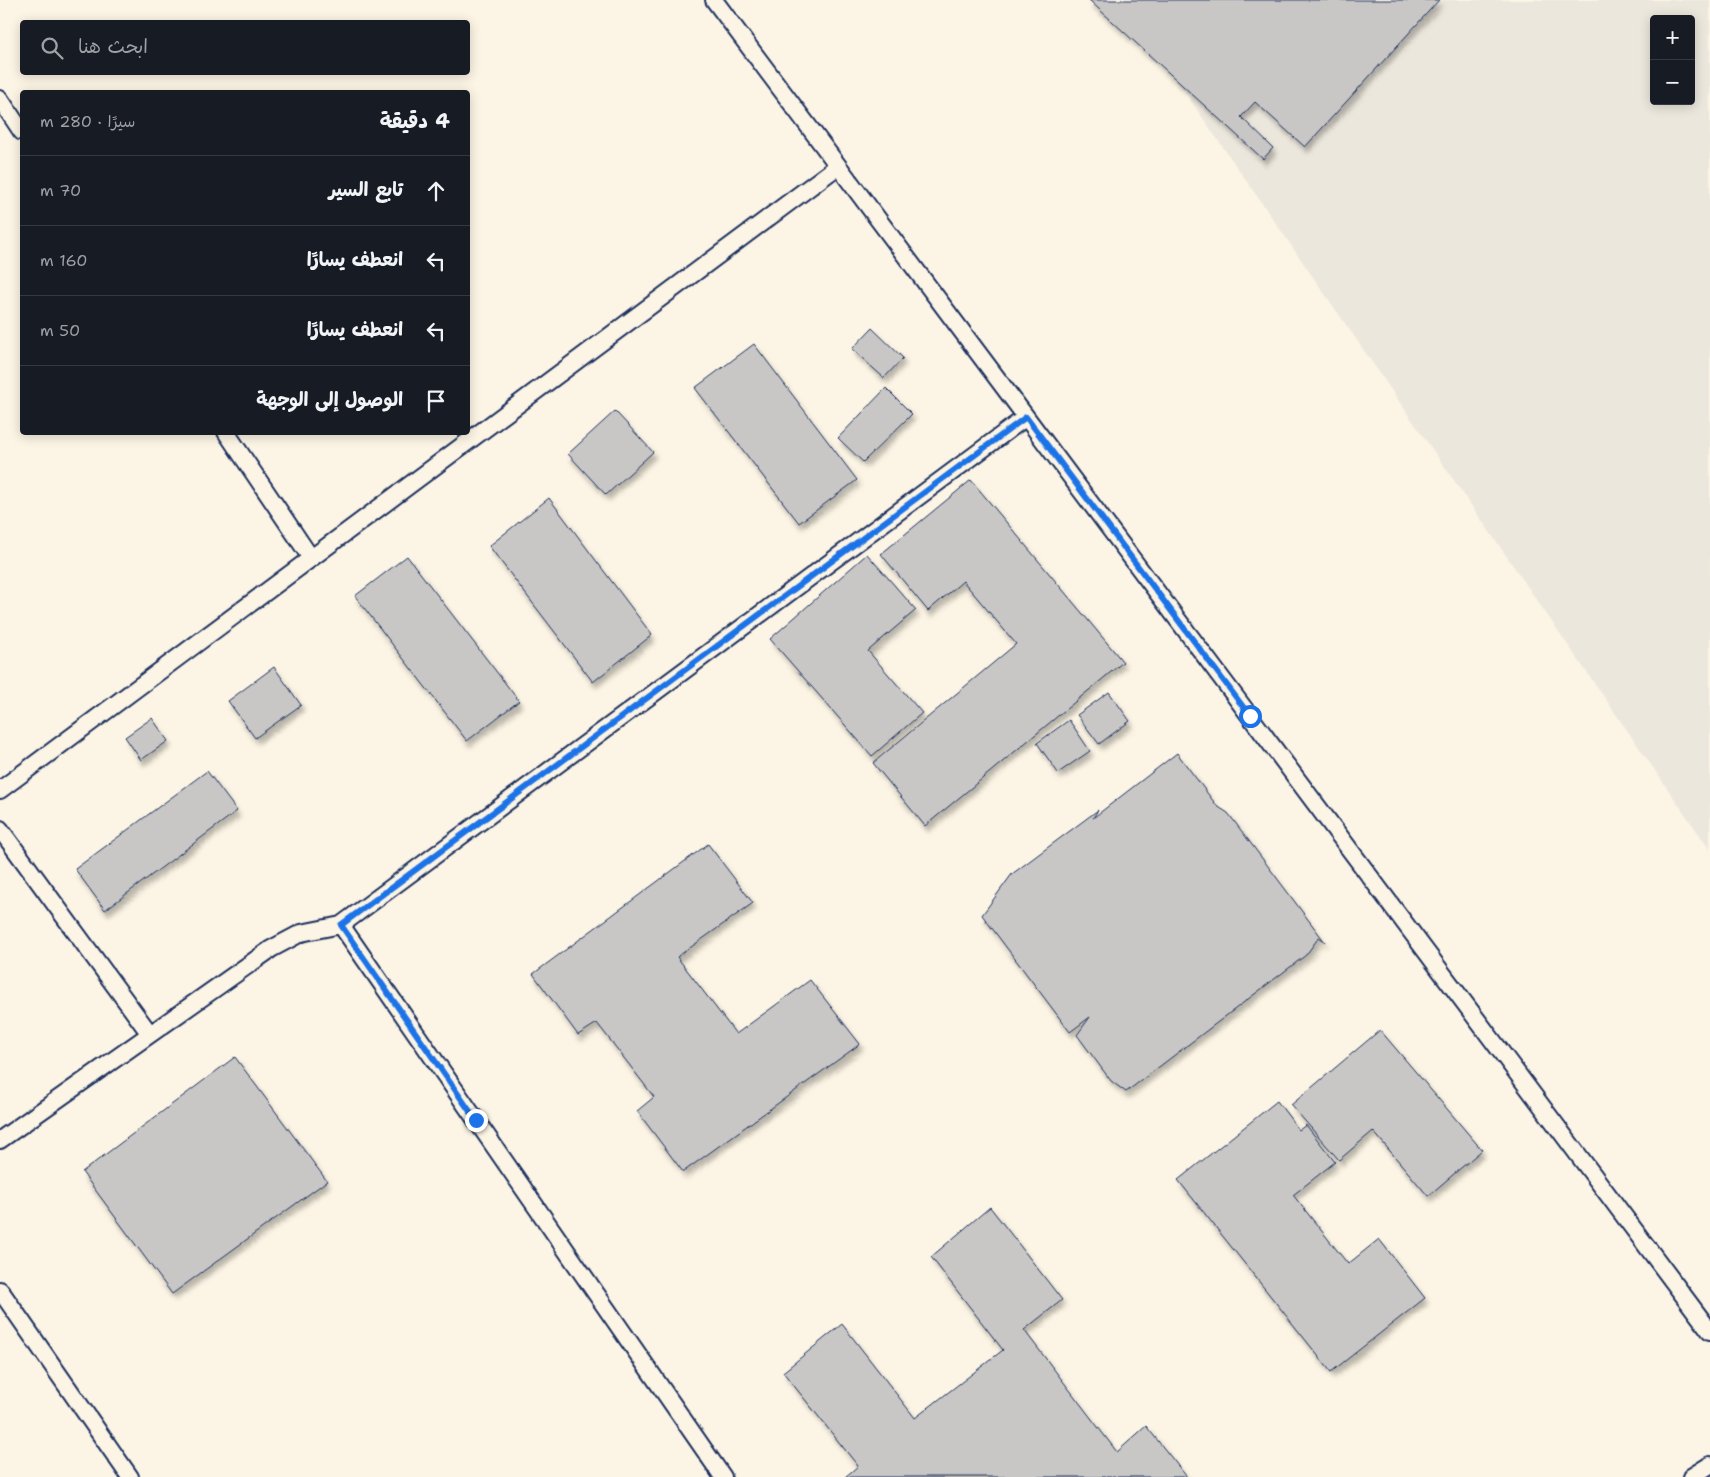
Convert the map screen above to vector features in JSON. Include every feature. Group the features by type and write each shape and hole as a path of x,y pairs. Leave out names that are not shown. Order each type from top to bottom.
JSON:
{"lane":[{"path":"714,0 1710,1331"},
{"path":"0,99 20,129"},
{"path":"0,790 838,166"},
{"path":"0,1140 271,949 301,933 341,925 1026,417"},
{"path":"228,435 312,558"},
{"path":"0,829 150,1034"},
{"path":"341,925 723,1477"},
{"path":"0,1290 130,1477"},
{"path":"1691,1477 1710,1466"}],"shaded area":[{"path":"1121,0 1710,0 1710,850"}],"building":[{"path":"1089,0 1439,0 1305,147 1255,102 1241,117 1273,148 1263,159"},
{"path":"872,328 903,358 884,378 852,349"},
{"path":"754,344 857,480 799,523 695,388"},
{"path":"886,388 912,414 863,462 838,438"},
{"path":"615,411 653,452 606,495 568,454"},
{"path":"971,480 1123,662 925,826 873,763 1016,644 963,581 928,611 881,554"},
{"path":"549,498 652,635 593,682 489,546"},
{"path":"867,554 916,610 868,651 922,713 872,756 770,639"},
{"path":"407,556 519,701 467,741 355,596"},
{"path":"274,667 301,705 255,738 228,701"},
{"path":"1109,692 1130,721 1099,744 1077,715"},
{"path":"152,718 168,741 141,760 125,737"},
{"path":"1069,720 1090,751 1058,773 1037,743"},
{"path":"1177,753 1217,806 1228,813 1325,942 1319,937 1306,955 1126,1092 1111,1081 1077,1035 1090,1017 1070,1032 982,915 1012,874 1098,810 1093,818"},
{"path":"207,771 237,811 105,910 75,869"},
{"path":"708,844 753,903 677,957 736,1034 810,980 860,1044 683,1172 637,1111 654,1097 597,1023 578,1035 533,974"},
{"path":"1380,1030 1482,1150 1428,1196 1373,1131 1339,1160 1291,1105"},
{"path":"235,1057 327,1181 172,1294 82,1172"},
{"path":"1277,1101 1299,1130 1306,1125 1335,1162 1293,1195 1348,1264 1379,1239 1425,1298 1331,1372 1178,1180"},
{"path":"990,1207 1062,1300 1024,1330 1117,1452 1146,1426 1187,1477 845,1477 858,1466 783,1372 842,1324 915,1418 1003,1350 931,1257"}],"route":[{"path":"476,1120 341,925 1026,417 1250,716"}]}
